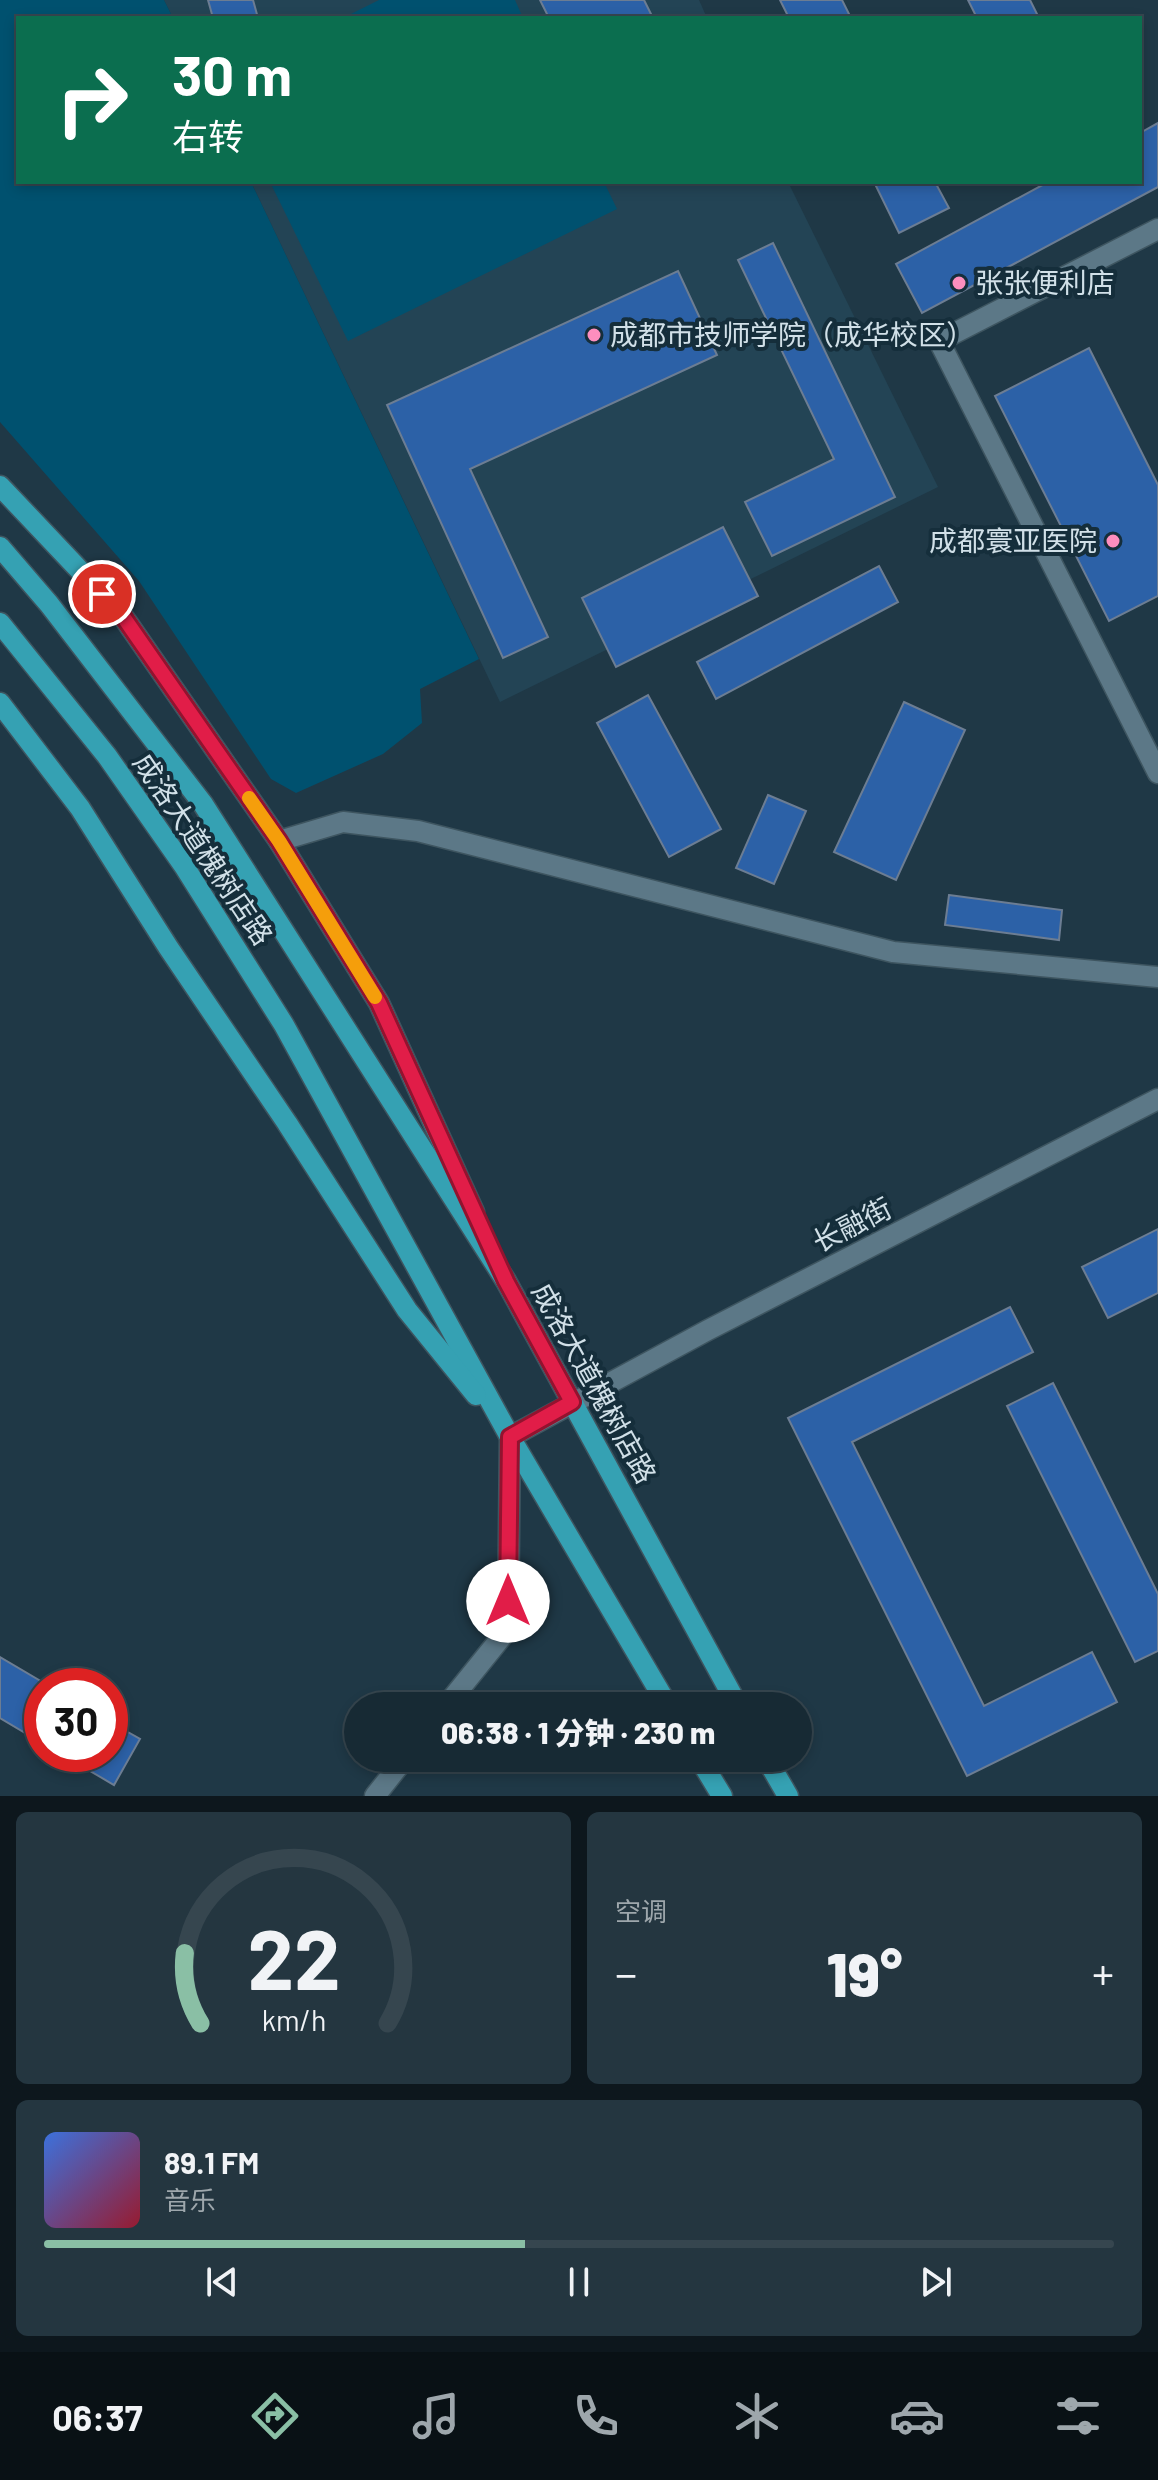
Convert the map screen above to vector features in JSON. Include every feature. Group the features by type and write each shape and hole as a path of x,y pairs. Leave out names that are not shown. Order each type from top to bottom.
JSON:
{"main road":[{"path":"0,486 122,615 279,841 379,1003 506,1281"},
{"name":"成洛大道槐树店路","path":"0,547 49,604 203,804 506,1281 730,1692"},
{"name":"成洛大道槐树店路","path":"0,623 107,756 184,866 284,1025 510,1437 660,1692"},
{"path":"0,703 80,808 407,1310 510,1437"},
{"path":"707,1772 722,1796"},
{"path":"774,1772 788,1796"}],"street":[{"path":"1158,229 939,341 1158,773"},
{"path":"279,841 343,822 418,831 893,952 1158,977"},
{"name":"长融街","path":"510,1437 1158,1099"},
{"path":"457,1692 508,1629 510,1437"},
{"path":"375,1796 394,1772"}],"shaded area":[{"path":"0,0 164,0 172,16 16,16 16,184 252,184 479,659 420,689 422,723 383,754 296,793 271,779 139,581 0,422"},
{"path":"164,0 699,0 706,16 172,16"},
{"path":"379,0 515,0 522,16 347,16"},
{"name":"成都市技师学院（成华校区）","path":"252,184 789,184 938,487 500,702"},
{"path":"271,184 605,184 617,209 348,341"}],"building":[{"path":"208,0 253,0 257,16 212,16"},
{"path":"540,0 644,0 652,16 548,16"},
{"path":"780,0 842,0 850,16 788,16"},
{"path":"968,0 1030,0 1038,16 976,16"},
{"path":"1158,123 1158,187 922,313 896,264 1044,184 1142,184 1142,132"},
{"path":"875,184 936,184 949,208 899,233"},
{"path":"773,243 895,497 772,556 745,502 834,459 738,260"},
{"path":"678,271 717,355 470,469 548,637 503,658 387,405"},
{"name":"成都寰亚医院","path":"1089,348 1158,485 1158,596 1109,621 995,396"},
{"path":"723,527 758,596 616,667 582,598"},
{"path":"879,566 898,602 716,699 697,662"},
{"path":"648,695 721,829 669,857 597,723"},
{"path":"904,702 965,730 896,880 834,852"},
{"path":"768,795 806,811 774,884 736,868"},
{"path":"949,895 1062,910 1059,940 945,925"},
{"path":"1158,1229 1158,1293 1108,1318 1082,1267"},
{"path":"1010,1307 1033,1352 852,1442 984,1706 1092,1652 1117,1702 967,1776 788,1418"},
{"path":"1053,1383 1158,1594 1158,1651 1135,1662 1007,1406"},
{"path":"0,1657 24,1671 24,1732 0,1718"},
{"path":"128,1732 140,1739 128,1760"},
{"path":"92,1772 121,1772 114,1785"}],"slow traffic":[{"path":"249,798 375,997"}],"place":[{"name":"张张便利店","path":"959,283"},
{"name":"成都市技师学院（成华校区）","path":"594,335"},
{"name":"成都寰亚医院","path":"1113,541"}],"route":[{"path":"102,594 122,615 279,841 379,1003 506,1281 572,1402 510,1437 508,1601"}]}
